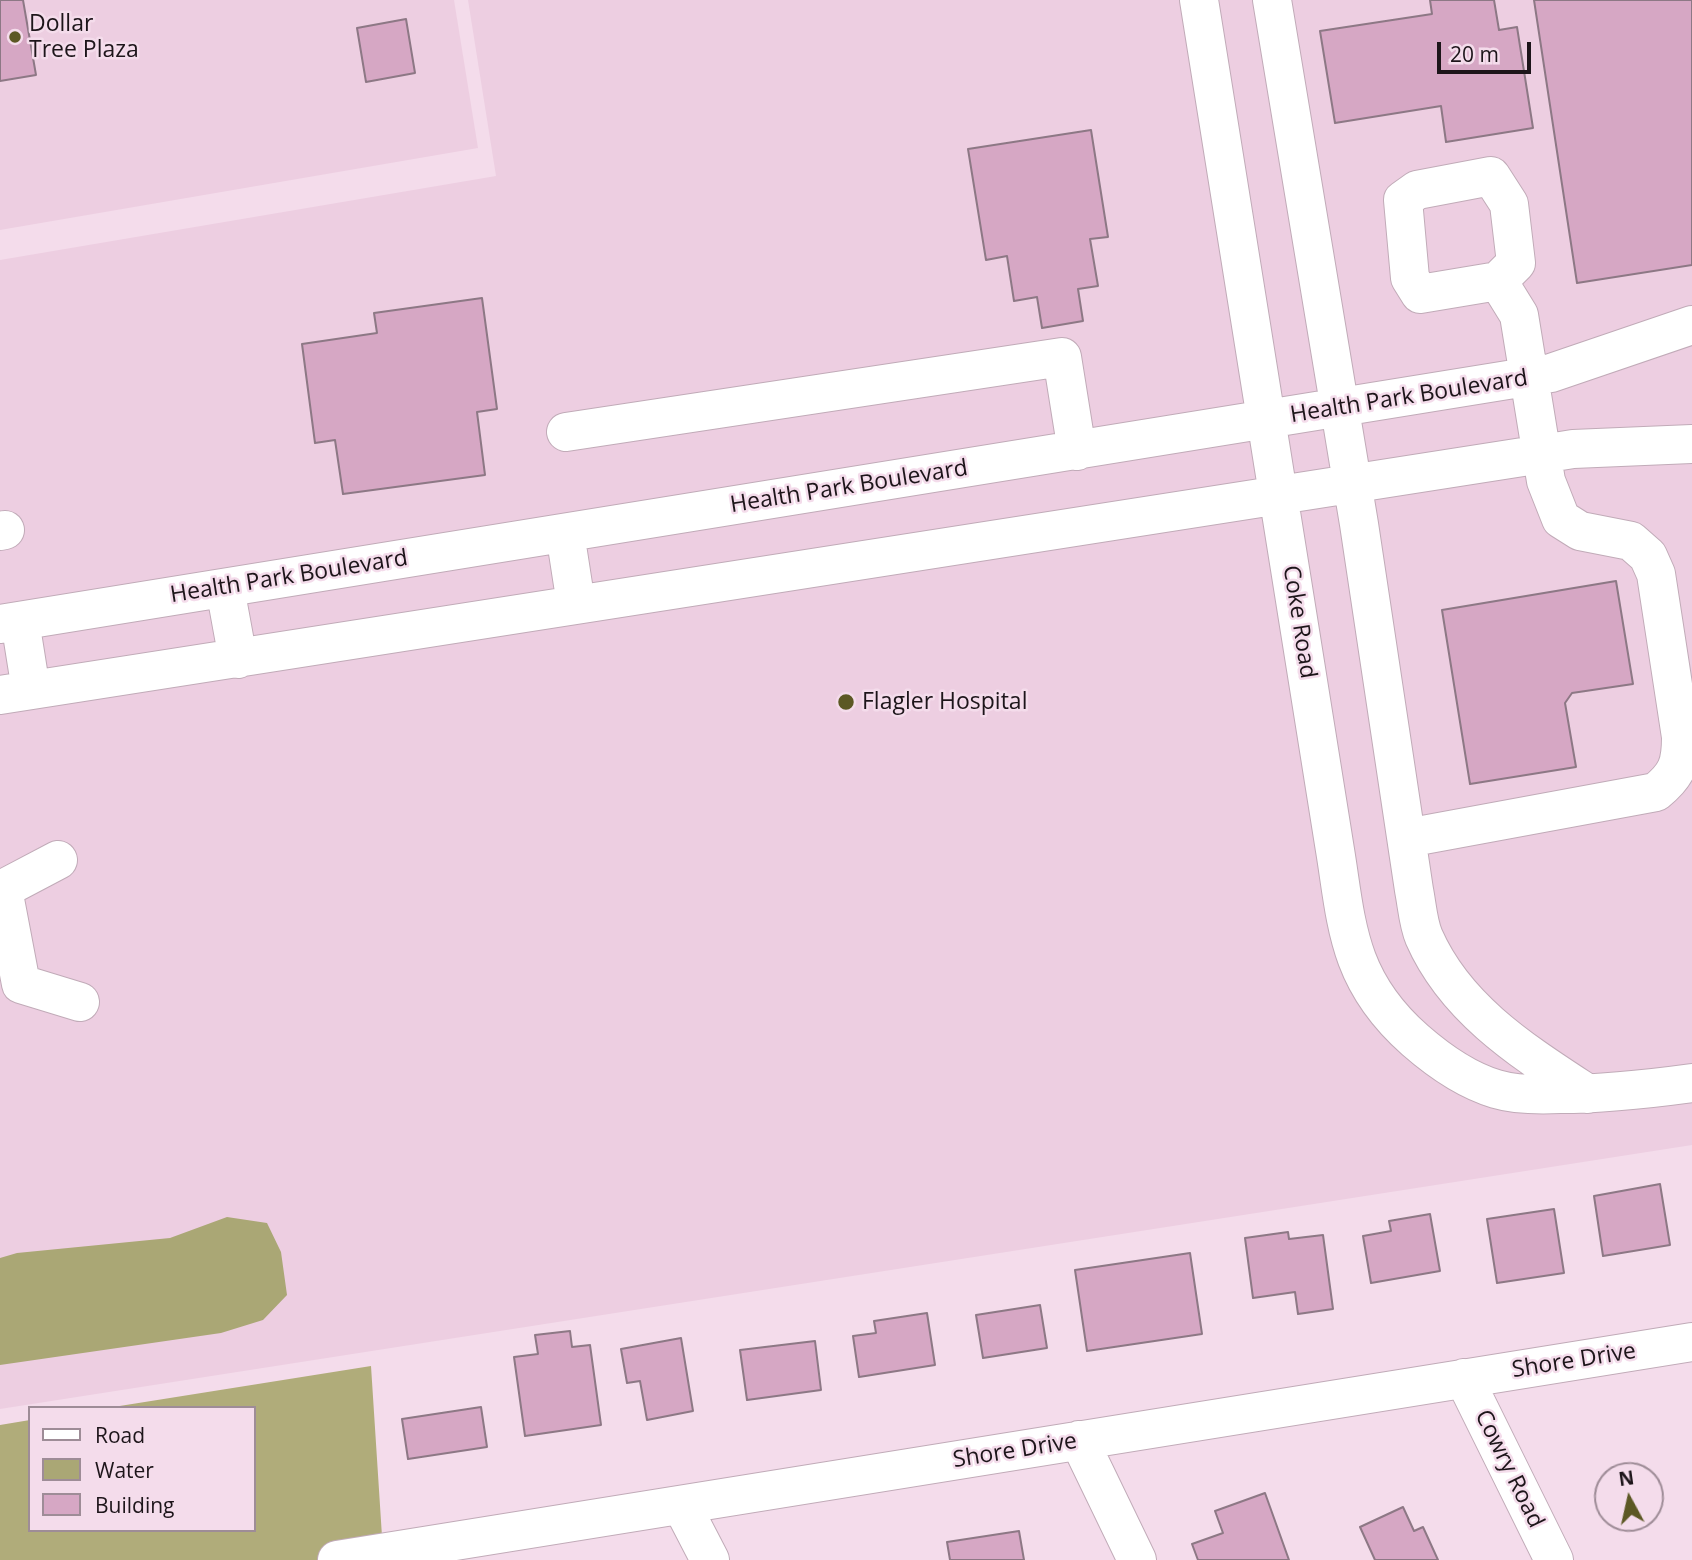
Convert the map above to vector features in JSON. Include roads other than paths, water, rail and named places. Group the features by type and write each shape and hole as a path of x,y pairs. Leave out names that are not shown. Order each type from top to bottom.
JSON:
{"street":[{"name":"Coke Road","path":"1199,0 1348,925 1357,960 1375,995 1395,1023 1433,1056 1465,1076 1498,1090 1537,1095 1623,1093 1692,1083"},
{"path":"1272,0 1423,934 1454,988 1511,1043 1588,1094"},
{"path":"1407,838 1656,792 1672,779 1681,757 1681,737 1656,574 1648,556 1631,541 1580,531 1561,519 1549,492 1519,315 1498,281"},
{"name":"Health Park Boulevard","path":"10,622 1531,377 1551,373 1692,325"},
{"path":"566,432 1062,357 1077,451"},
{"path":"10,622 16,692 1573,449 1692,444"},
{"path":"565,533 576,604"},
{"path":"225,588 238,659"},
{"path":"58,860 3,888 21,984 80,1002"},
{"name":"Shore Drive","path":"337,1560 1692,1342"},
{"name":"Cowry Road","path":"1464,1378 1553,1560"},
{"path":"1079,1440 1137,1560"},
{"path":"682,1506 710,1560"}],"water":[{"path":"227,1217 267,1223 281,1252 287,1295 263,1320 221,1333 0,1365 0,1258 17,1253 170,1238"}],"place":[{"name":"Dollar Tree Plaza","path":"15,37"},
{"name":"Flagler Hospital","path":"846,702"}]}
